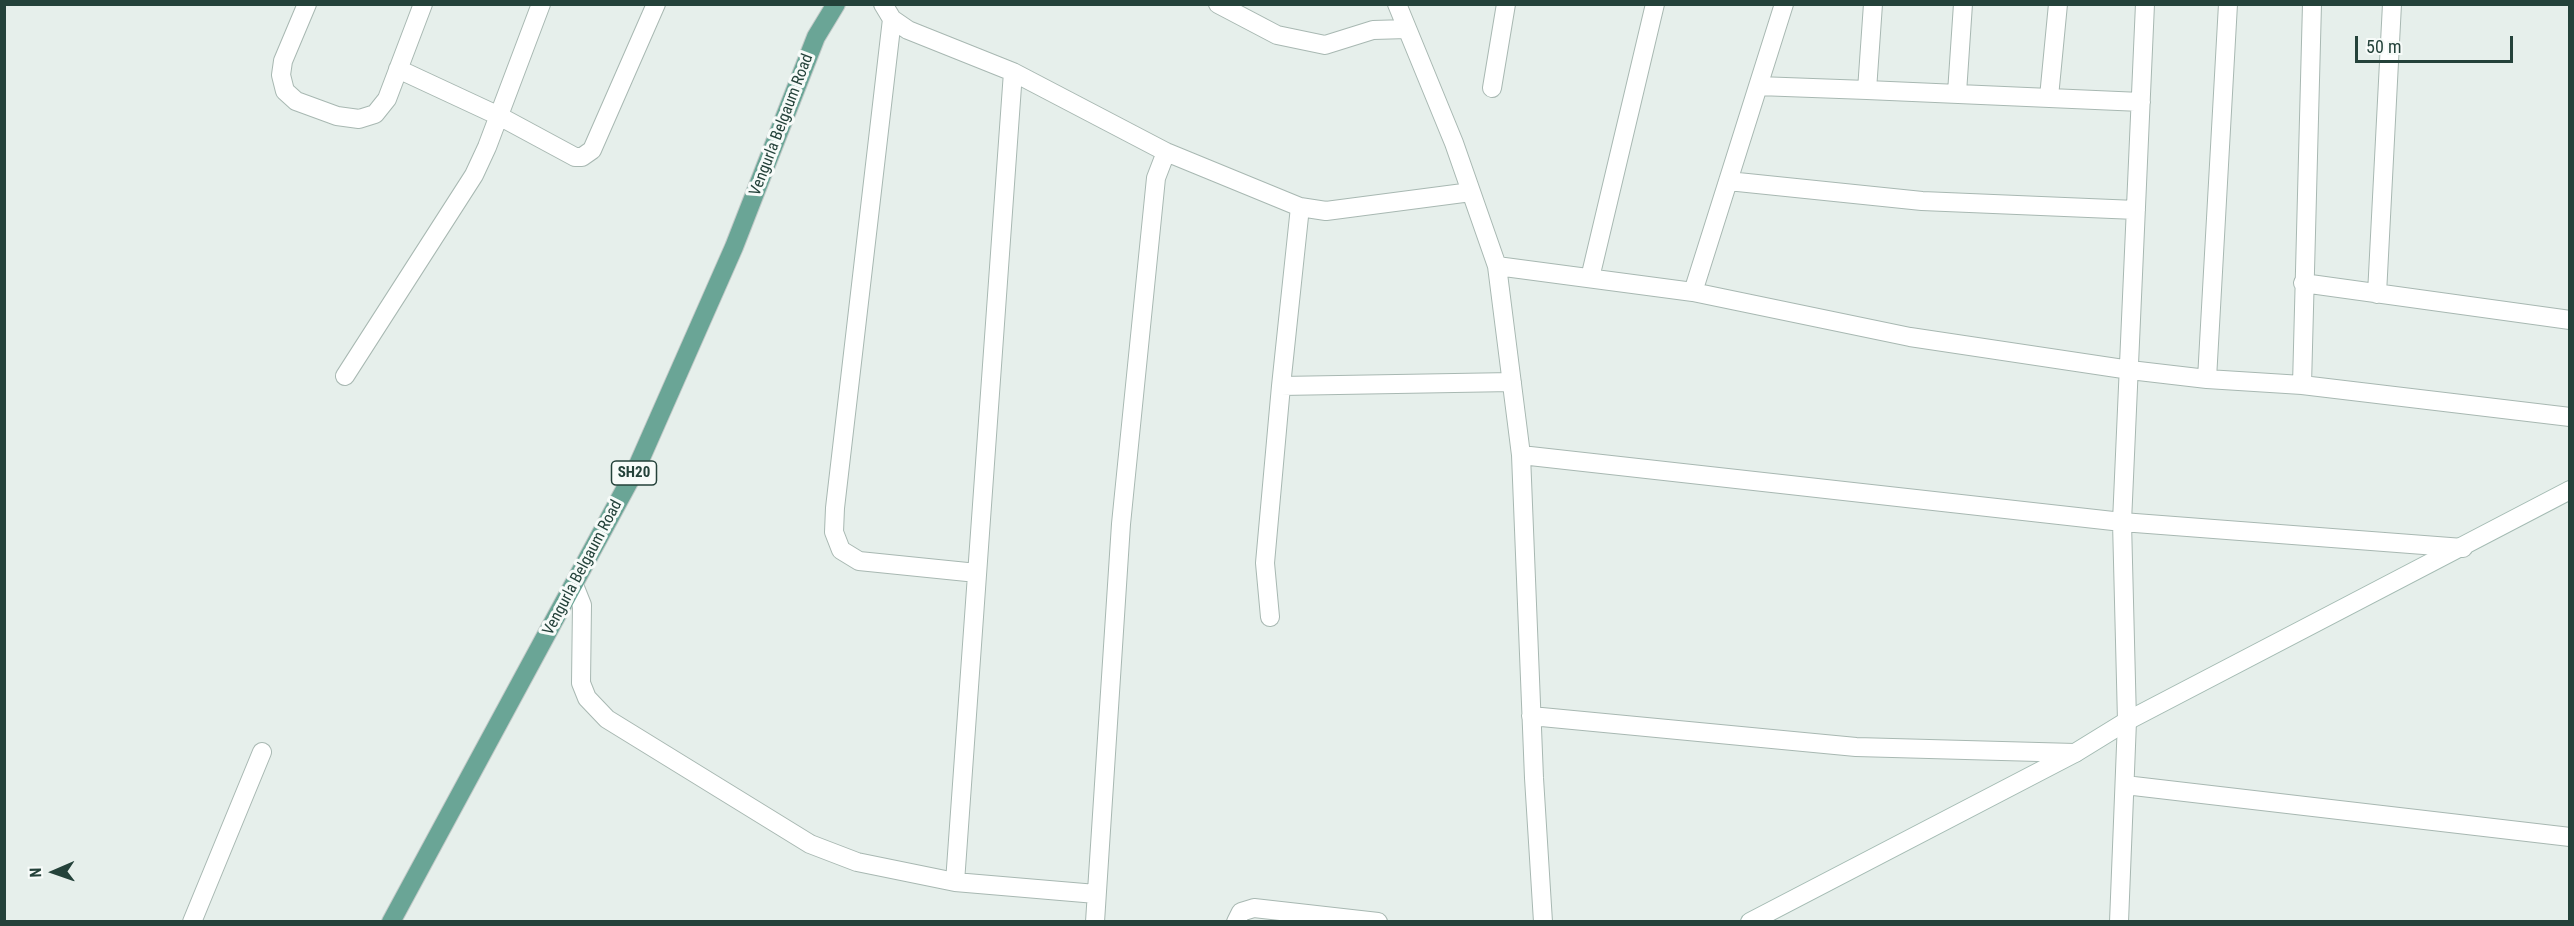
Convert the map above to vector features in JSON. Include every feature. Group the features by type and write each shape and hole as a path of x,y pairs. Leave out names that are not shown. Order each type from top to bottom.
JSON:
{"main road":[{"name":"Vengurla Belgaum Road","path":"391,921 642,456 734,247 816,37 836,4"}],"street":[{"path":"307,4 283,62 281,75 285,91 296,101 337,116 359,119 375,114 387,99 423,4"},
{"path":"345,376 474,175 541,4"},
{"path":"398,69 499,116 574,157 587,155 592,150 656,4"},
{"path":"1218,4 1277,35 1325,45 1373,30 1407,29"},
{"path":"1397,4 1454,143 1497,266 1521,455 1543,921"},
{"path":"1492,88 1506,4"},
{"path":"1590,278 1655,4"},
{"path":"1693,292 1784,4"},
{"path":"1867,90 1873,4"},
{"path":"1957,93 1963,4"},
{"path":"2049,97 2058,4"},
{"path":"2119,921 2127,721 2122,522 2145,4"},
{"path":"2207,379 2228,4"},
{"path":"2302,385 2312,4"},
{"path":"2377,294 2392,4"},
{"path":"888,12 908,30 1013,72 1166,152 1300,207 1326,211 1471,192"},
{"path":"888,12 834,508 834,532 841,550 859,561 977,573"},
{"path":"955,882 1013,72"},
{"path":"1758,86 2141,102"},
{"path":"1095,921 1122,513 1156,178 1166,152"},
{"path":"1728,181 1922,201 2136,210"},
{"path":"1270,617 1265,563 1300,207"},
{"path":"1497,266 1693,292 1910,337 2130,370 2207,379 2302,385 2570,417"},
{"path":"2303,283 2570,320"},
{"path":"1281,386 1512,382"},
{"path":"1521,455 2122,522 2463,548"},
{"path":"1750,921 2075,753 2127,721 2463,548 2570,490"},
{"path":"574,585 582,605 581,683 587,698 607,719 810,844 857,862 955,882 1096,894"},
{"path":"1532,716 1856,747 2075,753"},
{"path":"192,921 262,752"},
{"path":"2125,785 2570,837"},
{"path":"1236,921 1241,912 1254,908 1378,921"}]}
